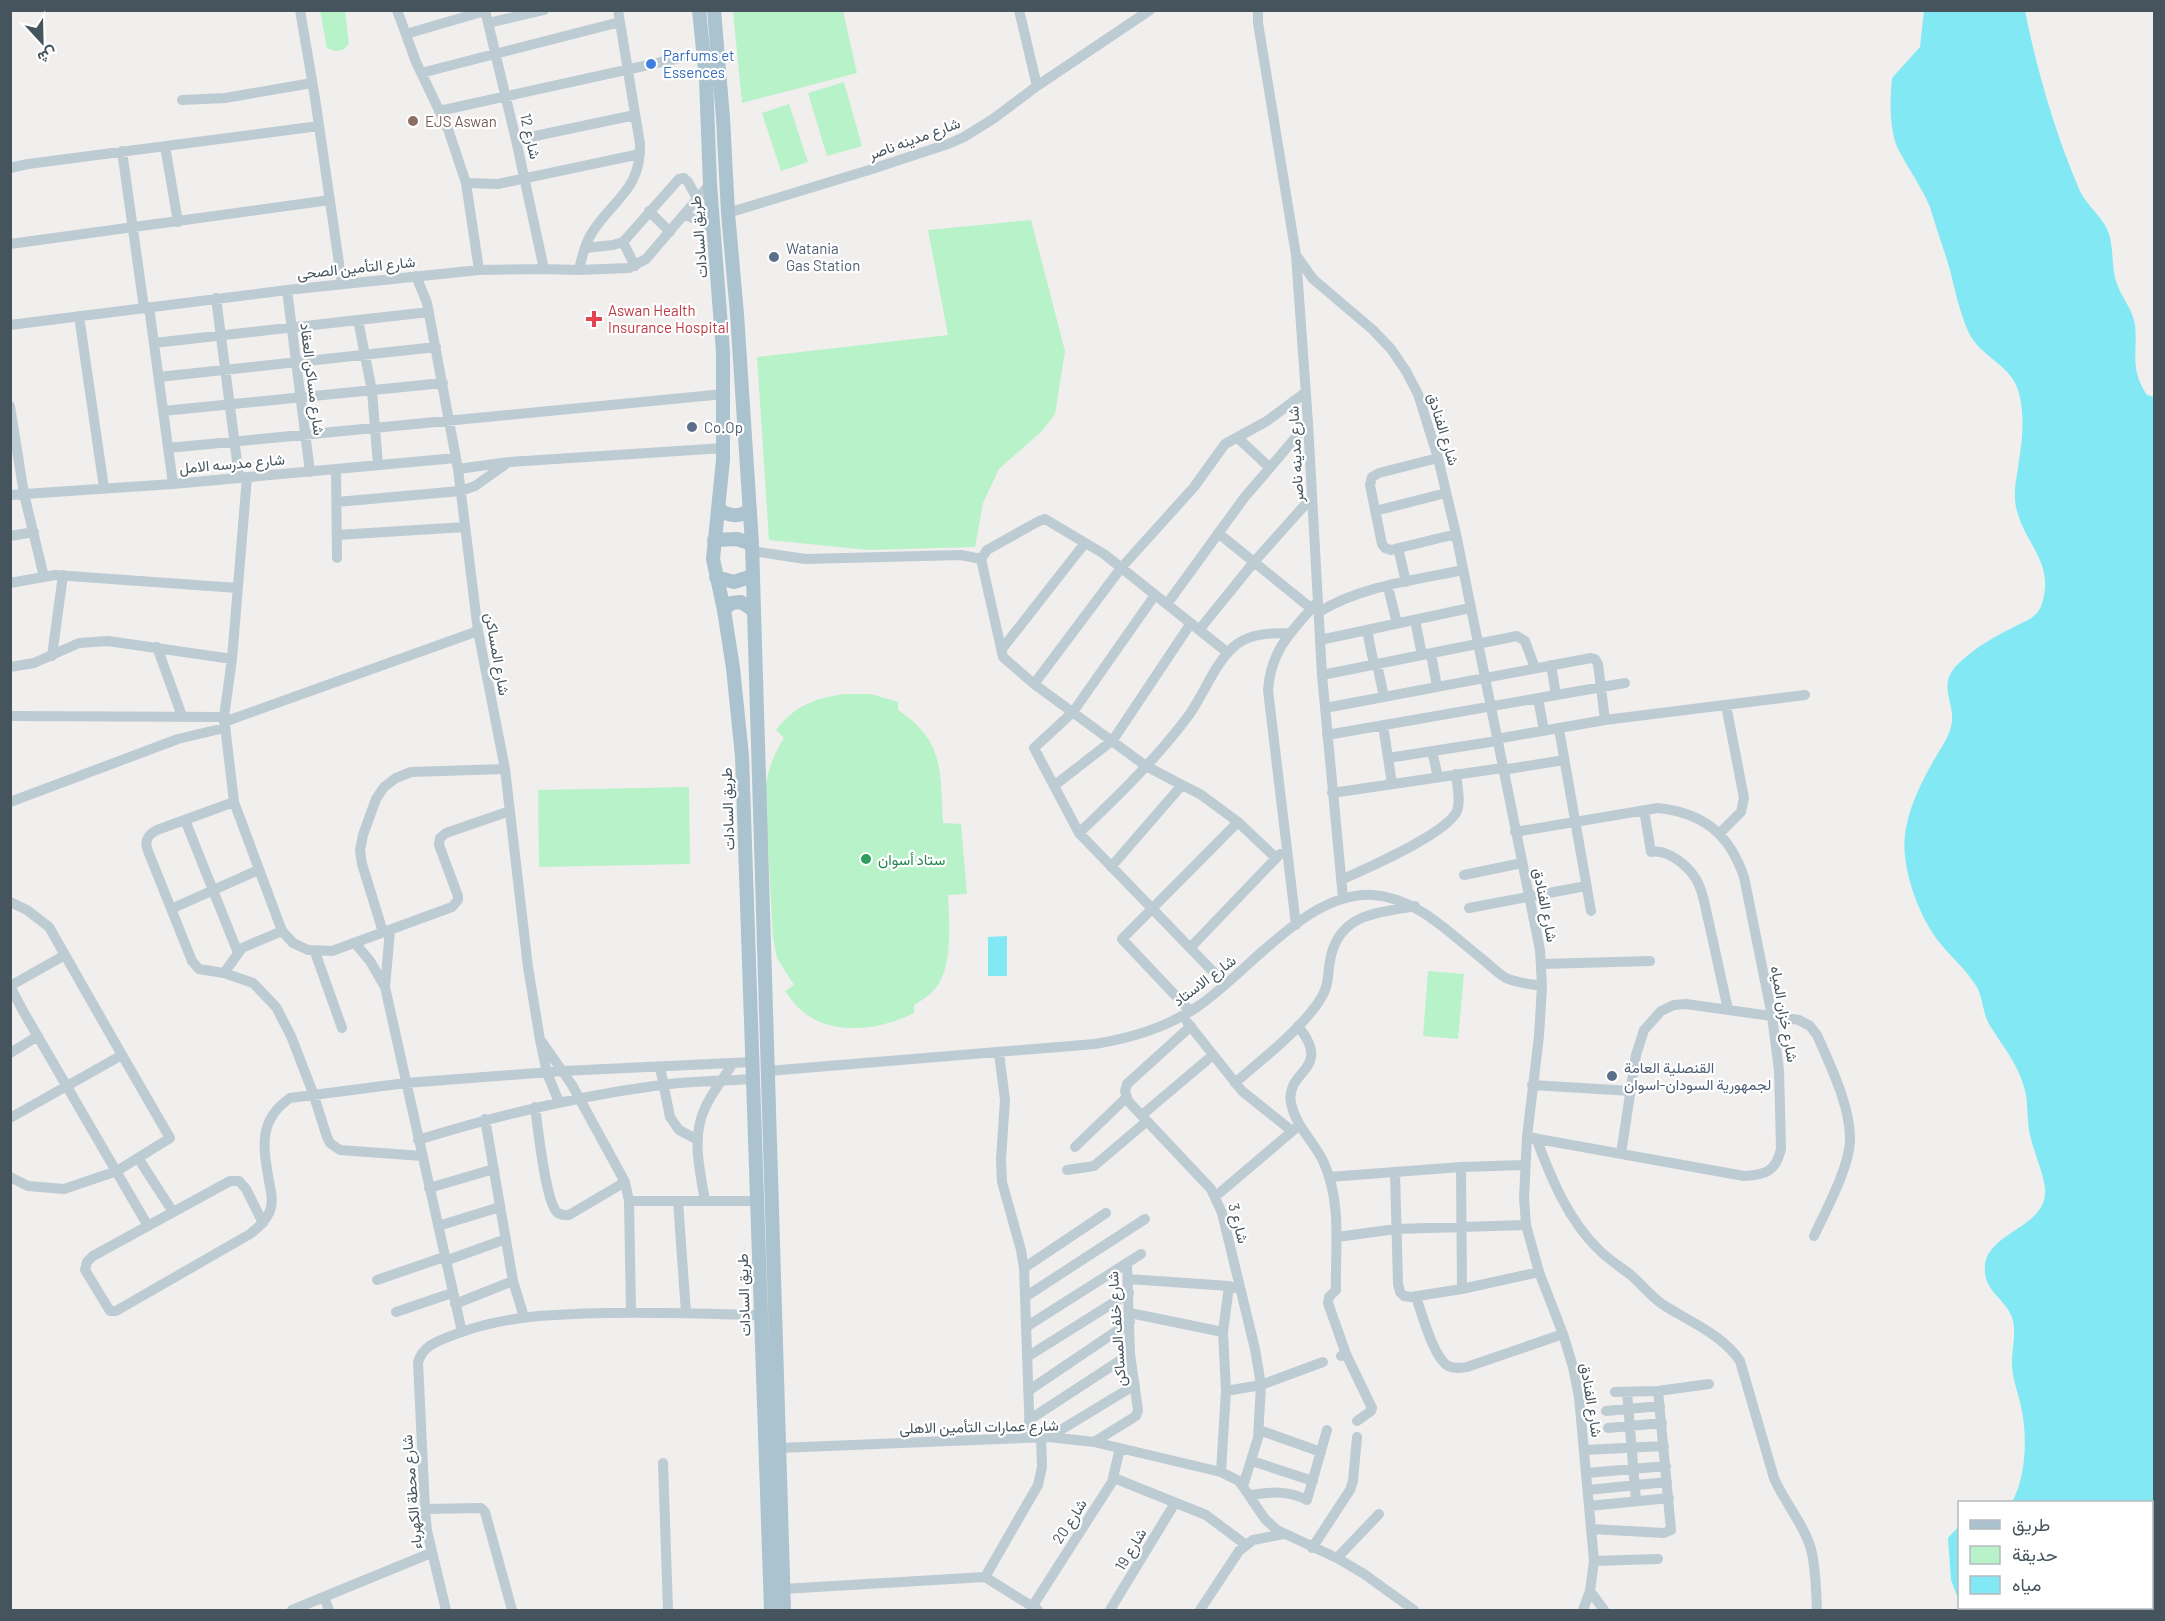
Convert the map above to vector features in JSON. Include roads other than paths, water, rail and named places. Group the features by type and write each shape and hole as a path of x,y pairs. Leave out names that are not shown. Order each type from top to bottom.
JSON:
{"main road":[{"name":"طريق السادات","path":"699,10 706,79 710,184 723,352 724,448 713,559 724,610 736,690 742,756 771,1610"},
{"name":"طريق السادات","path":"714,10 752,548 784,1611"},
{"path":"719,509 737,516 750,510"},
{"path":"714,540 729,538 752,548"},
{"path":"716,577 734,582 753,576"},
{"path":"724,610 731,603 741,602 753,610"}],"street":[{"path":"300,10 342,284"},
{"path":"398,10 421,73 448,129 466,183 479,270"},
{"path":"488,23 544,10"},
{"path":"579,270 585,248 594,230 627,191 636,176 640,154 618,10"},
{"path":"1019,10 1037,86"},
{"name":"شارع مدينه ناصر","path":"728,213 948,144 993,120 1037,86 1150,10"},
{"name":"شارع مدينه ناصر","path":"1258,10 1258,23 1296,255 1308,423 1316,608 1343,898"},
{"path":"406,34 485,11"},
{"name":"شارع 12","path":"485,11 544,268"},
{"path":"421,73 620,22"},
{"path":"439,111 680,58"},
{"path":"182,100 225,98 312,83"},
{"path":"516,140 635,115"},
{"path":"10,168 319,126"},
{"path":"165,146 178,222"},
{"path":"122,151 132,228 154,343 173,484"},
{"path":"466,183 498,184 640,154"},
{"path":"585,248 623,242 679,179 684,178 688,182 698,200"},
{"path":"623,242 636,266 646,259 710,184"},
{"path":"10,244 330,200"},
{"path":"650,211 670,232"},
{"path":"685,215 701,221 715,231"},
{"name":"شارع الفنادق","path":"1296,255 1313,279 1373,330 1391,349 1406,371 1419,394 1438,458 1456,534 1540,951 1542,986 1539,1036 1532,1085 1532,1138 1524,1165 1524,1198 1526,1225 1539,1272 1563,1334 1575,1377 1585,1450 1594,1561 1590,1591 1583,1611"},
{"name":"شارع التأمين الصحى","path":"10,325 216,298 479,270 622,269 636,266"},
{"name":"شارع المساكن","path":"416,276 429,312 457,463 478,631 505,769 528,967 546,1073 559,1102"},
{"name":"شارع مساكن العقاد","path":"287,290 310,472"},
{"path":"216,298 234,441 243,477 238,588 224,723 234,802 282,932 300,947 315,952 332,951 452,907 458,900 457,892 439,845 442,834 510,811"},
{"path":"154,343 429,312"},
{"path":"79,316 104,488"},
{"path":"358,320 372,391 378,465"},
{"path":"159,377 436,346"},
{"path":"163,411 443,383"},
{"path":"1034,684 1121,568 1194,487 1225,444 1267,421 1306,392"},
{"path":"168,448 724,394"},
{"path":"10,406 24,494 44,577"},
{"path":"1167,604 1244,498 1308,423"},
{"path":"1238,438 1270,468"},
{"name":"شارع مدرسه الامل","path":"10,495 173,484 378,465 509,462 724,448"},
{"path":"1438,458 1375,474 1370,481 1383,546 1388,549 1398,548 1456,534"},
{"path":"337,502 460,491 474,486 509,462"},
{"path":"336,470 338,558"},
{"path":"1375,511 1446,493"},
{"path":"1055,785 1113,740 1195,627 1312,497"},
{"path":"1228,653 1121,568 1045,519 1039,520 987,550 981,559 1004,657 1034,684 1146,766 1200,794 1238,822 1275,857"},
{"path":"337,535 465,527"},
{"path":"10,536 34,532"},
{"path":"1218,532 1316,608"},
{"path":"1002,649 1085,543"},
{"path":"752,548 805,559 961,555 981,559"},
{"path":"1398,548 1406,582"},
{"path":"1296,925 1268,690 1274,659 1290,633 1316,608 1330,605 1358,593 1463,570"},
{"path":"10,583 63,575 238,588"},
{"path":"52,656 63,575"},
{"path":"1388,586 1397,624"},
{"path":"1155,595 1073,712 1035,748 1079,832 1225,984"},
{"path":"1320,640 1470,608"},
{"path":"1415,620 1437,687"},
{"path":"1367,630 1384,697"},
{"path":"10,802 478,631"},
{"path":"1079,832 1128,787 1187,718 1228,653 1239,642 1254,636 1290,633"},
{"path":"1322,675 1517,636 1526,641 1535,668"},
{"path":"10,667 34,663 79,643 108,641 232,659"},
{"path":"157,647 182,716"},
{"path":"1325,708 1593,658 1598,664 1605,720"},
{"path":"1551,665 1556,695"},
{"path":"1327,735 1625,683"},
{"path":"1388,758 1605,720 1805,694"},
{"path":"1538,698 1544,731"},
{"path":"1719,833 1741,812 1744,798 1726,705"},
{"path":"10,716 182,716 224,723"},
{"path":"1383,725 1392,784"},
{"path":"1558,729 1590,911"},
{"path":"1432,751 1438,777"},
{"path":"1332,793 1564,760"},
{"path":"505,769 411,772 396,778 384,787 376,799 360,850 362,864 386,931 386,987 462,1332 524,1317 547,1314 631,1312 760,1315"},
{"path":"1341,880 1409,848 1452,818 1458,804 1456,774"},
{"path":"1111,867 1182,785"},
{"path":"234,802 151,833 146,845 194,965 204,971 224,973 253,983 276,1007 291,1036 327,1137 334,1147 339,1150 422,1156"},
{"name":"شارع خزان المياه","path":"1515,832 1658,808 1683,812 1706,822 1719,833 1731,846 1744,877 1772,1016 1779,1070 1781,1149 1779,1160 1772,1168 1758,1176 1744,1176 1532,1138"},
{"path":"1644,810 1651,852 1659,850 1678,861 1687,867 1697,880 1728,1009"},
{"path":"184,820 238,953"},
{"path":"1238,822 1122,939 1187,1013 1191,1026 1235,1083 1257,1105 1296,1128 1323,1160 1329,1177 1337,1221 1336,1290 1329,1297 1328,1303 1343,1355 1372,1408 1371,1412 1357,1421"},
{"path":"1190,948 1287,847"},
{"path":"1464,875 1522,863"},
{"path":"171,909 258,870"},
{"path":"1469,908 1586,886"},
{"name":"شارع الاستاد","path":"768,1071 999,1053 1118,1041 1141,1035 1187,1013 1317,908 1343,898 1358,896 1387,897 1415,906 1505,977 1526,984 1542,986"},
{"path":"10,902 27,910 49,927 170,1138 117,1172 64,1189 28,1186 10,1177"},
{"path":"1235,1083 1314,1010 1326,991 1332,952 1348,925 1360,918 1415,906"},
{"path":"224,973 238,953 248,945 282,932"},
{"path":"355,943 370,961 386,987"},
{"path":"315,952 342,1028"},
{"path":"65,955 10,986 148,1226"},
{"path":"1541,964 1650,961"},
{"path":"1622,1154 1635,1055 1644,1030 1661,1011 1674,1005 1686,1004 1799,1020 1810,1026 1817,1035 1838,1086 1849,1121 1850,1141 1847,1160 1814,1236"},
{"path":"1074,1147 1126,1098 1127,1084 1191,1026"},
{"path":"1296,1128 1290,1100 1292,1092 1309,1063 1312,1052 1308,1038 1298,1026"},
{"path":"10,1053 38,1036"},
{"name":"شارع المساكن","path":"540,1040 563,1071 626,1182"},
{"path":"984,1577 1038,1485 1042,1467 1040,1437 1029,1420 1024,1268 1004,1193 1001,1171 1005,1106 999,1053"},
{"path":"10,1118 122,1055"},
{"path":"1067,1170 1094,1166 1213,1055"},
{"path":"263,1223 246,1189 239,1181 230,1181 93,1256 87,1262 85,1270 110,1311 116,1311 250,1234 263,1223 270,1212 273,1200 264,1154 267,1125 276,1107 290,1098 406,1083 563,1071 752,1062"},
{"path":"705,1201 697,1151 700,1125 705,1108 733,1063"},
{"path":"660,1067 670,1117 679,1130 698,1140"},
{"path":"418,1140 485,1119 578,1098 663,1084 752,1079"},
{"path":"1532,1085 1631,1090"},
{"name":"شارع 3","path":"1126,1098 1216,1196 1222,1213 1261,1385 1259,1430 1247,1490"},
{"path":"535,1107 549,1194 556,1211 569,1215 626,1182 629,1201 631,1312"},
{"path":"485,1119 513,1281 524,1317"},
{"path":"1216,1196 1296,1128"},
{"path":"1532,1138 1564,1203 1585,1236 1662,1303 1722,1342 1740,1361 1773,1478 1811,1548 1817,1611"},
{"path":"138,1158 173,1212"},
{"path":"1329,1177 1461,1167 1524,1165"},
{"path":"1461,1167 1462,1289"},
{"path":"429,1188 494,1169"},
{"path":"1395,1172 1400,1292 1404,1296 1416,1297 1462,1289 1539,1272"},
{"path":"629,1201 756,1201"},
{"path":"678,1201 686,1313"},
{"path":"438,1226 500,1207"},
{"path":"1024,1268 1106,1213"},
{"path":"1025,1297 1145,1219"},
{"path":"1337,1237 1396,1229 1461,1229 1526,1225"},
{"path":"377,1280 506,1239"},
{"path":"1026,1327 1141,1254"},
{"name":"شارع خلف المساكن","path":"1094,1442 1136,1416 1138,1410 1130,1354 1127,1263"},
{"path":"1128,1279 1228,1286 1241,1290"},
{"path":"396,1312 453,1299 513,1281"},
{"path":"1221,1472 1226,1391 1223,1332 1228,1286"},
{"path":"1027,1357 1129,1293"},
{"path":"1416,1297 1438,1354 1449,1366 1467,1367 1563,1334"},
{"path":"1028,1391 1130,1318 1223,1332"},
{"name":"شارع محطة الكهرباء","path":"446,1611 431,1553 425,1509 418,1370 420,1354 426,1347 462,1332"},
{"path":"1029,1420 1130,1354"},
{"path":"1226,1391 1261,1385 1323,1362"},
{"path":"1615,1392 1659,1391 1709,1384"},
{"path":"1040,1437 1135,1385"},
{"path":"1591,1529 1668,1532 1671,1525 1659,1391"},
{"path":"1628,1392 1636,1501"},
{"path":"1606,1411 1660,1406"},
{"path":"1608,1428 1662,1423"},
{"path":"1259,1430 1321,1452"},
{"path":"1247,1490 1294,1493 1307,1500 1327,1430"},
{"name":"شارع عمارات التأمين الاهلى","path":"779,1448 1040,1437 1094,1442 1221,1472 1235,1478 1247,1490 1269,1524 1284,1534 1364,1574 1414,1611"},
{"path":"1312,1548 1350,1490 1357,1437"},
{"path":"1585,1450 1664,1446"},
{"name":"شارع 20","path":"1035,1609 1114,1478 1120,1448"},
{"path":"1252,1461 1313,1481"},
{"path":"663,1463 668,1611"},
{"path":"1587,1473 1666,1466"},
{"path":"1114,1478 1206,1515 1246,1545"},
{"path":"1588,1490 1667,1482"},
{"path":"1589,1506 1669,1498"},
{"name":"شارع 19","path":"1110,1611 1175,1503"},
{"path":"425,1509 463,1507 481,1508 485,1512 512,1611"},
{"path":"1336,1558 1378,1514"},
{"path":"1200,1611 1234,1557 1246,1545 1253,1540 1284,1534"},
{"path":"292,1611 431,1553"},
{"path":"1594,1561 1658,1559"},
{"path":"783,1589 984,1577 1035,1609"},
{"path":"1590,1591 1604,1611"},
{"path":"324,1597 329,1611"},
{"path":"764,1611 771,1610"}],"water":[{"path":"1924,11 2025,11 2035,56 2062,146 2082,195 2107,228 2112,246 2115,278 2135,325 2135,360 2138,377 2147,395 2154,397 2154,1610 1968,1609 2153,1609 2153,1501 2012,1501 2020,1483 2025,1450 2021,1404 2012,1366 2014,1327 2008,1309 1988,1284 1985,1272 1987,1258 1993,1247 2037,1213 2043,1202 2045,1188 2030,1134 2026,1095 2020,1075 1989,1024 1978,989 1969,975 1936,938 1925,919 1912,888 1905,856 1904,844 1912,806 1951,727 1952,710 1947,688 1951,673 1976,649 2035,615 2043,600 2045,587 2042,564 2021,523 2015,498 2022,442 2021,404 2017,387 2007,372 1980,348 1969,333 1930,207 1898,149 1893,133 1892,78 1920,47"},
{"path":"1007,936 1007,976 988,976 988,937"},
{"path":"1958,1527 1958,1598 1951,1580 1948,1538"}],"place":[{"name":"Parfums et Essences","path":"651,64"},
{"name":"EJS Aswan","path":"413,121"},
{"name":"Watania Gas Station","path":"774,257"},
{"name":"Aswan Health Insurance Hospital","path":"594,319"},
{"name":"Co.Op","path":"692,427"},
{"name":"ستاد أسوان","path":"866,859"},
{"name":"القنصلية العامة لجمهورية السودان-اسوان","path":"1612,1076"}]}
